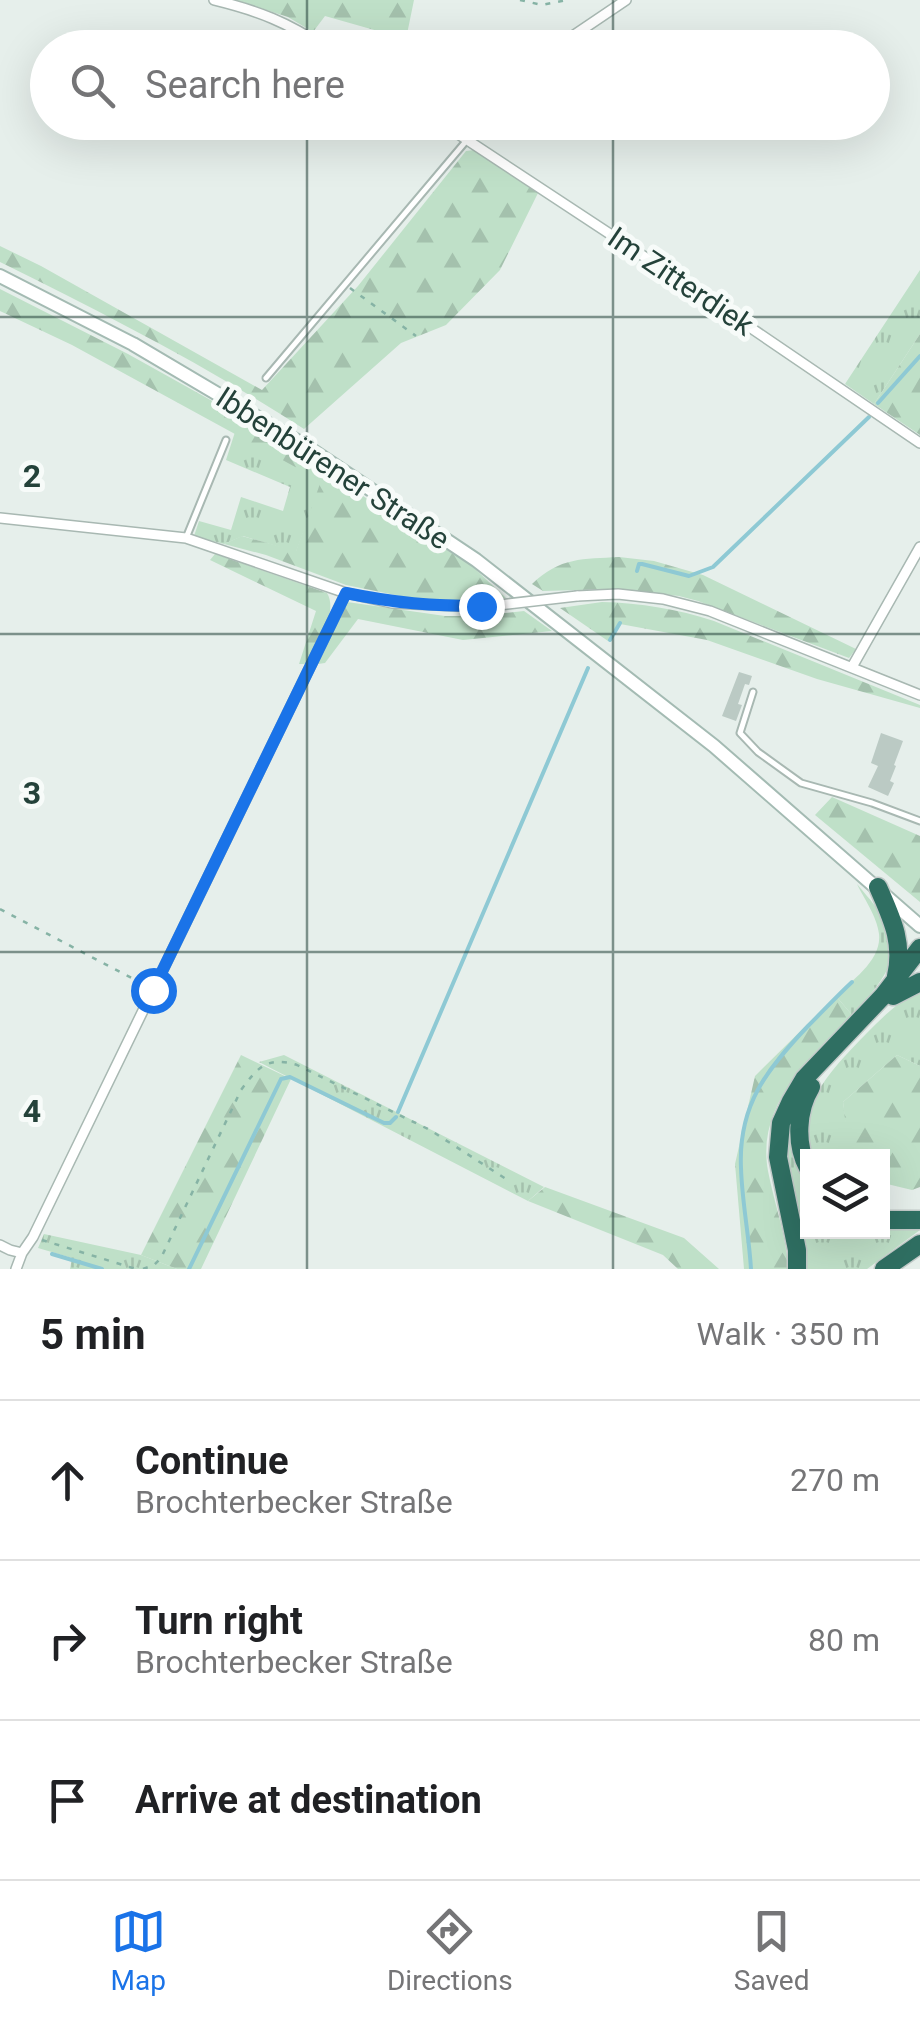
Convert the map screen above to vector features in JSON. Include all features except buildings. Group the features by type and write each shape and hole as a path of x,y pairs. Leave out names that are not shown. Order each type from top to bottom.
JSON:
{"highway":[{"path":"878,887 896,926 900,960 896,976"},
{"path":"797,1269 797,1250 778,1157 781,1123 804,1080 883,996 920,948"},
{"path":"802,1149 799,1130 804,1100 819,1073 920,966"},
{"path":"893,996 920,982"},
{"path":"890,1220 920,1220"},
{"path":"884,1269 920,1244"}],"main road":[{"name":"Ibbenbürener Straße","path":"0,276 133,344 291,438 476,560 714,746 920,926"}],"street":[{"path":"214,0 255,10 296,30"},
{"path":"582,30 626,0"},
{"name":"Im Zitterdiek","path":"467,140 920,443"},
{"path":"0,518 186,538 346,593 392,603 481,606 618,594 663,599 710,612 920,695"},
{"path":"852,668 920,547"},
{"path":"16,1269 346,593"},
{"path":"0,1245 22,1253"}],"lane":[{"path":"266,378 467,140"},
{"path":"186,538 226,440"},
{"path":"752,692 740,733 758,752 801,782 920,821"}],"path":[{"path":"520,0 542,4 567,0"},
{"path":"344,284 416,336"},
{"path":"0,909 153,990"},
{"path":"143,1269 161,1258 241,1090 256,1070 268,1062 284,1060 297,1064 430,1130 506,1179"},
{"path":"33,1236 136,1269"}],"green space":[{"path":"236,0 414,0 408,30 374,30 325,16 314,30 310,30 288,17"},
{"path":"474,150 538,193 500,270 446,325 401,343 304,429 192,362 0,262 0,246 262,390 358,286 466,151"},
{"path":"920,270 920,334 874,404 845,384"},
{"path":"0,289 232,412 472,566 506,598 443,602 415,599 346,585 224,544 242,536 296,551 321,481 72,345 0,311"},
{"path":"920,334 920,435 874,404"},
{"path":"235,432 322,481 296,552 243,536 224,544 194,536 199,521 231,530 241,497 283,511 290,487 226,460"},
{"path":"215,554 327,593 328,619 307,664 299,664 316,611 210,560"},
{"path":"619,557 654,561 703,575 856,649 849,658 679,596 616,589 543,591 532,584 562,564"},
{"path":"347,602 445,616 524,611 552,631 463,640 358,619 325,663 318,664"},
{"path":"602,602 659,607 714,621 920,708 817,679 707,640 620,624 608,641 560,608"},
{"path":"832,797 920,836 920,902 815,815"},
{"path":"857,884 887,924 893,950 881,981 852,1015 836,996 865,969 879,943 876,920"},
{"path":"920,991 920,1066 897,1055 843,1102 850,1149 809,1149 808,1120 820,1089 840,1061 897,1005"},
{"path":"836,996 852,1015 790,1084 770,1124 766,1147 768,1171 788,1269 744,1269 735,1164 755,1076"},
{"path":"241,1055 291,1079 201,1269 177,1269 141,1255"},
{"path":"284,1055 544,1187 528,1201 259,1062"},
{"path":"897,1055 920,1066 920,1187 912,1190 890,1185 890,1149 848,1149 843,1102"},
{"path":"790,1110 800,1160 800,1239 890,1239 890,1225 920,1224 920,1230 867,1269 803,1269 782,1163"},
{"path":"545,1187 684,1238 719,1269 678,1269 663,1255 528,1201"},
{"path":"44,1234 141,1255 177,1269 70,1269 72,1258 38,1248"}],"waterway":[{"path":"878,403 920,356"},
{"path":"637,571 642,564 689,576 713,567 869,417"},
{"path":"610,640 620,623"},
{"path":"398,1112 588,668"},
{"path":"751,1269 741,1168 744,1125 750,1107 780,1057 852,982"},
{"path":"189,1269 281,1079 290,1077 384,1123 396,1117"},
{"path":"52,1254 102,1269"}],"route":[{"path":"153,990 346,593 392,603 481,606"}]}
